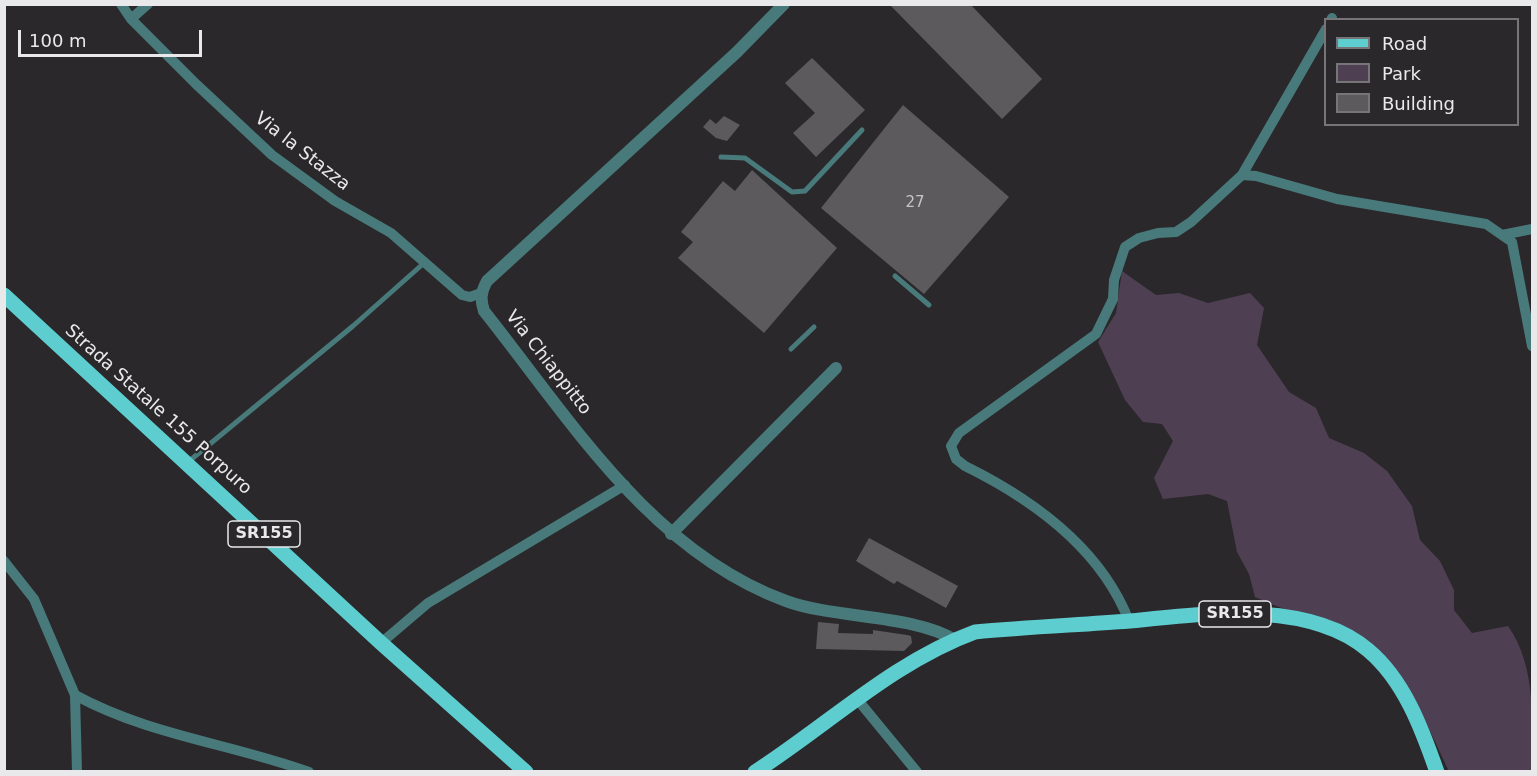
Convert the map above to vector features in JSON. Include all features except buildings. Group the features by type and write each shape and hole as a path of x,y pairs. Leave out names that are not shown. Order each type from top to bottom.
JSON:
{"main road":[{"name":"Strada Statale 155 Porpuro","path":"4,295 381,643 526,771"},
{"name":"SR155","path":"755,771 857,699 955,640 975,632 1172,616 1273,615 1313,623 1347,636 1368,650 1391,674 1415,715 1437,771"}],"street":[{"name":"Via la Stazza","path":"121,4 131,19 272,154 335,201 391,233 426,261 462,295 470,297 481,293"},
{"path":"131,19 148,4"},
{"path":"481,293 487,281 729,60 784,4"},
{"path":"1129,621 1119,596 1076,543 1025,499 965,466 956,459 951,446 959,433 1096,334 1113,299 1114,279 1125,247 1139,238 1158,233 1176,232 1191,222 1242,175 1324,32"},
{"path":"1242,175 1256,176 1337,199 1486,224 1512,242 1533,346"},
{"path":"1502,235 1533,229"},
{"name":"Via Chiappitto","path":"481,293 484,311 583,438 671,534 752,586 788,602 926,628 955,640"},
{"path":"671,534 836,368"},
{"path":"381,643 428,603 625,485"},
{"path":"4,561 34,599 75,695 77,771"},
{"path":"75,695 100,709 131,720 217,746 269,757 309,771"},
{"path":"857,699 917,771"}],"lane":[{"path":"721,157 745,158 792,192 805,191 862,130"},
{"path":"187,463 353,326 426,261"},
{"path":"895,276 929,305"},
{"path":"791,349 814,327"}],"green space":[{"path":"1122,271 1156,295 1179,293 1208,303 1250,293 1264,308 1257,345 1289,392 1316,408 1329,438 1364,453 1387,471 1412,506 1420,540 1440,561 1454,590 1454,610 1472,633 1508,626 1524,659 1528,677 1532,715 1532,771 1449,771 1416,703 1387,662 1370,644 1350,630 1326,619 1290,611 1255,597 1249,574 1237,552 1227,501 1208,494 1163,499 1154,478 1173,441 1162,424 1143,422 1125,400 1098,342 1116,313"}]}
